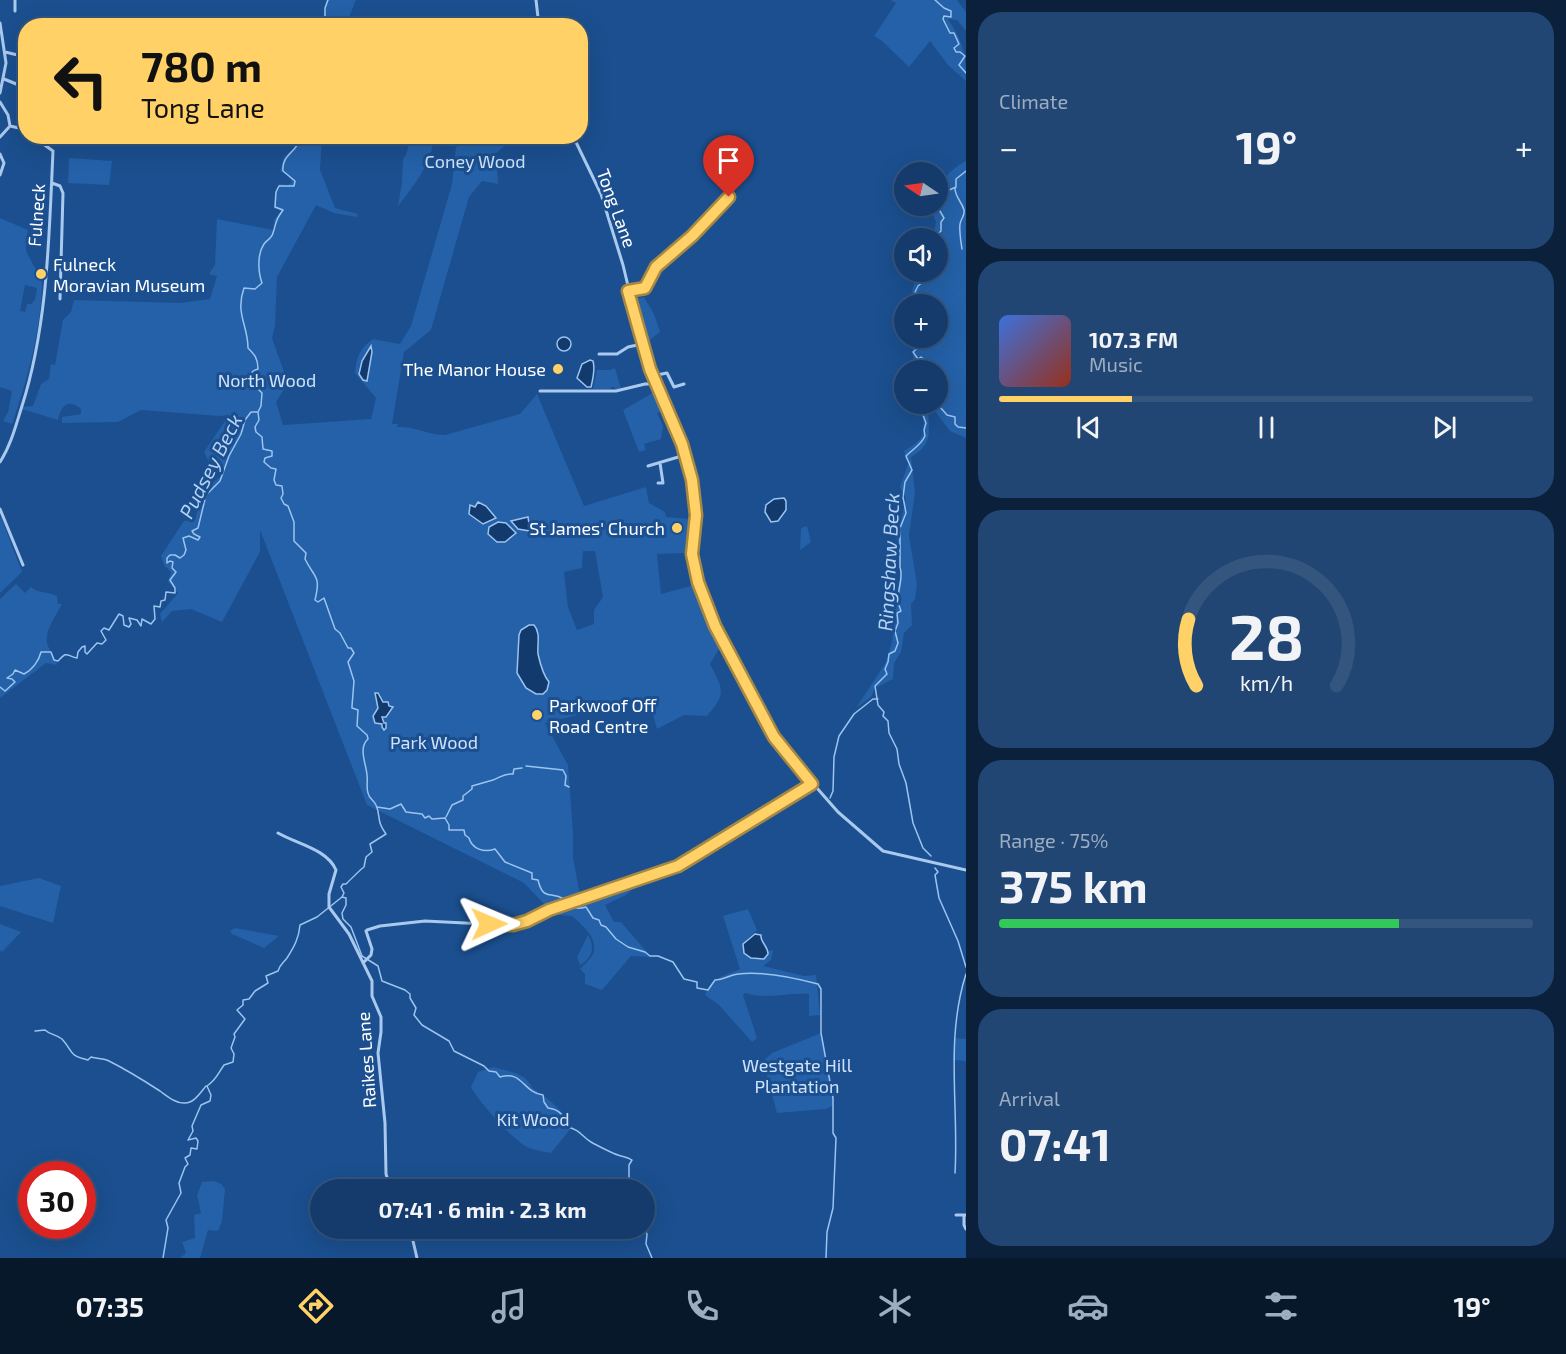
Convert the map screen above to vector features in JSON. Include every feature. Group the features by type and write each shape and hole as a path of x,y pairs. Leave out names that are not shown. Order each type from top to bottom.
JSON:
{"street":[{"path":"15,0 15,11"},
{"path":"536,0 538,18"},
{"path":"0,23 6,63 0,93"},
{"path":"5,52 18,55"},
{"path":"4,79 18,85"},
{"path":"0,102 8,115 10,126"},
{"path":"10,126 18,128"},
{"path":"0,137 10,126"},
{"name":"Fulneck","path":"0,462 8,447 21,410 44,306 53,151 43,144"},
{"name":"Tong Lane","path":"577,144 601,194 623,265 652,376 685,455 696,508 692,543 698,582 715,626 774,737 838,812 883,851 966,870"},
{"path":"0,153 4,163 0,175"},
{"path":"52,183 60,186 63,193 60,299"},
{"path":"628,291 645,288 656,267 692,236 729,197"},
{"path":"599,354 617,354 628,347 642,344"},
{"path":"652,376 666,373 670,375 674,387 684,384"},
{"path":"540,392 616,391 645,384 656,384"},
{"path":"648,466 685,455"},
{"path":"658,483 663,483 660,463"},
{"path":"0,509 23,565"},
{"path":"363,963 371,956 372,949 366,931 370,928 425,921 513,925 534,919 568,903 678,866 812,784"},
{"name":"Raikes Lane","path":"278,834 327,856 333,862 336,870 329,894 329,909 349,934 372,981 372,996 381,1017 378,1053 388,1179"},
{"path":"956,1215 965,1215 966,1229"},
{"path":"413,1239 417,1258"}],"green space":[{"path":"326,0 356,0 349,18 323,18"},
{"path":"890,0 957,0 966,12 966,31 957,20 948,19 963,48 966,81 948,65 930,41 909,67 874,36 896,3"},
{"path":"296,144 322,144 320,170 335,208 358,214 357,217 334,213 316,205 277,277 275,326 272,338 288,383 276,402 283,425 371,419 376,398 355,373 356,362 362,349 373,339 400,344 411,326 452,184 456,147 463,144 507,144 496,153 498,184 482,181 469,197 431,330 404,352 392,424 398,424 397,427 445,435 520,414 537,394 584,506 646,487 649,503 665,512 666,517 690,519 685,553 657,554 661,594 694,585 706,605 722,644 710,664 720,685 718,702 707,716 684,715 657,729 648,698 545,723 568,765 573,857 579,891 600,891 602,894 642,881 626,895 605,905 614,922 621,922 651,957 631,956 602,990 585,984 585,974 580,969 593,954 594,943 588,932 572,916 547,914 548,908 524,883 367,805 260,530 260,552 222,622 191,609 172,611 162,622 160,614 178,593 168,582 171,572 164,565 161,556 184,521 195,520 203,495 221,476 213,470 204,452 229,415 141,410 118,422 62,423 62,417 81,414 81,409 72,404 66,405 58,420 22,409 33,406 41,384 49,379 51,364 55,365 63,320 71,312 74,300 180,303 210,299 217,276 209,274 215,265 217,219 273,230 274,220 281,211 274,208 275,192 279,184 288,185 292,182 280,171 284,157","holes":["583,551 595,551 603,597 594,610 594,624 577,630 568,607 564,572 582,568"]},
{"path":"409,144 433,144 426,165 398,206 403,159"},
{"path":"69,158 112,161 109,185 68,183"},
{"path":"966,161 966,438 950,431 937,414 948,414 948,360 913,360 913,348 948,348 948,294 912,294 915,282 948,282 948,228 934,228 936,222 934,216 948,216 948,175"},
{"path":"0,218 28,230 26,251 42,282 33,354 12,424 3,421 8,412 12,391 0,387","holes":["25,285 37,288 35,300 27,304 25,312 20,311"]},
{"path":"644,297 654,314 660,332 646,343 644,343 634,299"},
{"path":"615,368 621,389 611,387 611,389 593,389 597,370"},
{"path":"656,391 664,410 657,413 663,426 661,439 644,444 646,450 639,452 623,410"},
{"path":"922,414 928,414 928,438 923,448 911,457 915,492 909,536 917,584 915,599 911,604 912,625 904,633 901,652 894,663 893,679 875,688 871,697 856,708 885,664 891,646 894,608 902,569 897,535 906,499 900,487 910,458 906,460 904,451 922,437 924,427"},
{"path":"0,518 22,572 0,593"},
{"path":"807,526 811,542 800,550 801,528"},
{"path":"16,584 25,593 31,587 57,596 58,604 62,604 50,626 47,637 47,643 57,665 46,663 0,698 0,599"},
{"path":"39,878 61,886 53,923 0,906 0,886"},
{"path":"748,909 757,930 745,941 751,958 766,957 768,951 773,950 771,960 763,966 804,976 816,975 820,1015 809,1016 809,994 761,996 745,993 743,995 757,1038 752,1042 719,1005 705,995 715,981 740,969 723,916"},
{"path":"0,924 21,932 2,952 0,950"},
{"path":"235,928 279,936 264,948 232,934 230,931"},
{"path":"588,935 592,944 592,952 588,959 580,965 577,957"},
{"name":"Westgate Hill Plantation","path":"821,1033 833,1098 832,1106 826,1109 777,1113 763,1061 772,1053"},
{"path":"955,1038 966,1039 966,1061 953,1060"},
{"name":"Kit Wood","path":"493,1067 516,1073 526,1079 532,1088 545,1096 568,1120 572,1127 551,1153 527,1147 513,1137 475,1093 471,1087 478,1072"},
{"path":"214,1181 225,1189 222,1221 218,1231 208,1230 200,1258 180,1258 186,1253 182,1242 195,1238 194,1215 201,1213 197,1195 202,1182"}],"shaded area":[{"path":"564,337 569,339 571,344 569,349 564,351 559,349 557,344 559,339"},
{"path":"371,346 367,381 363,380 359,374 362,361"},
{"path":"593,361 594,374 591,387 587,387 577,378 582,364"},
{"path":"784,498 786,510 778,521 771,522 765,512 766,505 774,499"},
{"path":"478,502 486,506 496,518 483,524 469,514 470,505 475,507"},
{"path":"528,517 530,531 518,529 511,521"},
{"path":"498,522 506,523 516,533 505,542 497,542 488,534 489,527"},
{"path":"534,625 537,632 538,654 543,672 549,682 543,694 536,694 526,688 517,673 519,635 521,630"},
{"path":"375,693 378,693 383,702 388,702 389,706 393,707 386,717 382,717 386,723 384,730 382,724 375,723 373,716 378,708"},
{"path":"755,934 761,935 767,949 768,954 764,959 751,958 744,953 743,944"}],"waterway":[{"name":"Pudsey Beck","path":"325,18 328,0"},
{"path":"935,0 951,11 951,17 944,16 943,19 959,44 954,48 956,52 965,56"},
{"name":"Ringshaw Beck","path":"965,56 959,65 966,73"},
{"name":"Pudsey Beck","path":"0,687 5,691 15,682 7,678 15,670 24,674 30,670 37,662 41,652 51,652 54,660 58,661 66,655 77,658 78,652 85,646 87,654 97,643 102,644 106,640 101,631 104,628 109,630 119,614 123,616 124,625 129,627 131,624 129,618 137,620 141,626 142,619 151,624 155,619 154,606 160,607 161,601 165,600 166,592 175,593 170,580 176,572 172,568 173,562 167,563 167,558 170,555 180,558 184,555 186,550 183,538 189,536 198,540 200,537 192,531 198,528 206,495 220,481 245,420 251,412 258,412 261,406 262,393 250,381 251,373 258,369 258,366 256,357 248,348 241,312 242,297 244,288 255,289 262,283 259,268 260,253 264,244 271,238 277,219 283,210 275,207 276,192 279,186 294,186 295,181 283,171 283,165 298,144"},
{"name":"Ringshaw Beck","path":"948,191 956,187 956,179 966,171"},
{"path":"955,188 964,210 960,222 962,249"},
{"name":"Ringshaw Beck","path":"941,228 943,216"},
{"name":"Ringshaw Beck","path":"918,294 915,292 923,282"},
{"name":"Ringshaw Beck","path":"918,348 913,352 918,359 921,357 925,360"},
{"path":"163,1258 168,1228 166,1220 181,1193 179,1183 188,1164 185,1158 190,1155 191,1148 197,1149 196,1138 188,1140 193,1131 192,1126 201,1105 210,1101 211,1095 207,1086 215,1079 224,1065 233,1062 234,1054 231,1048 234,1034 245,1019 237,1010 243,1005 243,1000 249,999 255,991 268,983 266,976 278,971 294,946 300,925 317,917 342,897 344,893 341,887 364,867 366,857 372,852 370,844 386,834 381,826 376,805 367,791 363,751 368,739 367,735 357,726 358,710 352,708 354,681 348,662 354,653 335,629 324,598 318,602 315,600 317,581 305,559 306,553 294,541 294,522 288,506 281,498 282,486 276,485 274,480 276,469 264,462 265,458 272,456 272,451 263,449 262,437 256,432 258,412"},
{"name":"Ringshaw Beck","path":"924,414 925,436 906,456 912,470 905,482 903,497 906,513 900,528 901,577 898,599 901,611 897,613 898,623 895,631 898,643 895,651 889,654 885,669 887,674 875,686 878,705 888,721 889,733 897,749 913,823 923,848 931,856"},
{"name":"Ringshaw Beck","path":"946,414 955,417 955,424 958,427 966,428"},
{"path":"830,798 833,791 834,757 839,736 854,714 873,699 878,699"},
{"path":"526,766 563,770 566,776 565,785 569,787"},
{"path":"446,817 452,805 463,800 463,796 472,789 472,786 513,774 514,769 522,768"},
{"path":"377,807 390,809 401,804 406,812 422,814 425,818 429,816 432,819 445,818 449,830 464,830 465,835 479,849 487,851 495,849 505,862 532,873 532,879 538,880 545,893 564,899 575,908 586,907 593,918 599,920 601,925 606,927 616,939 628,947 673,962 684,979 697,982 697,988 708,990 715,980 748,973 778,975 818,984 821,989 821,1033 833,1098 833,1133 836,1138 833,1208 827,1232 826,1258"},
{"path":"935,868 938,872 935,875 939,898 958,941 966,967"},
{"path":"342,897 346,898 346,905 342,913 343,919 351,927 362,956 378,966 382,981 410,994 416,1008 414,1015 422,1025 449,1041 454,1051 484,1066 489,1071 496,1072 500,1077 514,1077 531,1090 543,1095 548,1108 561,1114 567,1127 601,1147 632,1160 629,1165 629,1179"},
{"path":"955,1173 954,1048 956,1023 966,974"},
{"path":"35,1031 45,1030 60,1037 77,1056 88,1060 91,1057 105,1059 178,1102 191,1101 206,1086"},
{"path":"646,1239 646,1244 652,1258"}],"place":[{"name":"Fulneck Moravian Museum","path":"41,274"},
{"name":"The Manor House","path":"558,369"},
{"name":"St James' Church","path":"677,528"},
{"name":"Parkwoof Off Road Centre","path":"537,715"}],"route":[{"path":"489,924 513,925 527,921 549,910 678,866 812,784 774,737 715,626 698,582 692,554 696,515 692,480 682,444 650,369 628,291 645,288 656,267 692,236 729,197"}],"park label":[{"name":"Coney Wood","path":"475,161"},
{"name":"North Wood","path":"267,380"},
{"name":"Park Wood","path":"434,742"}]}
